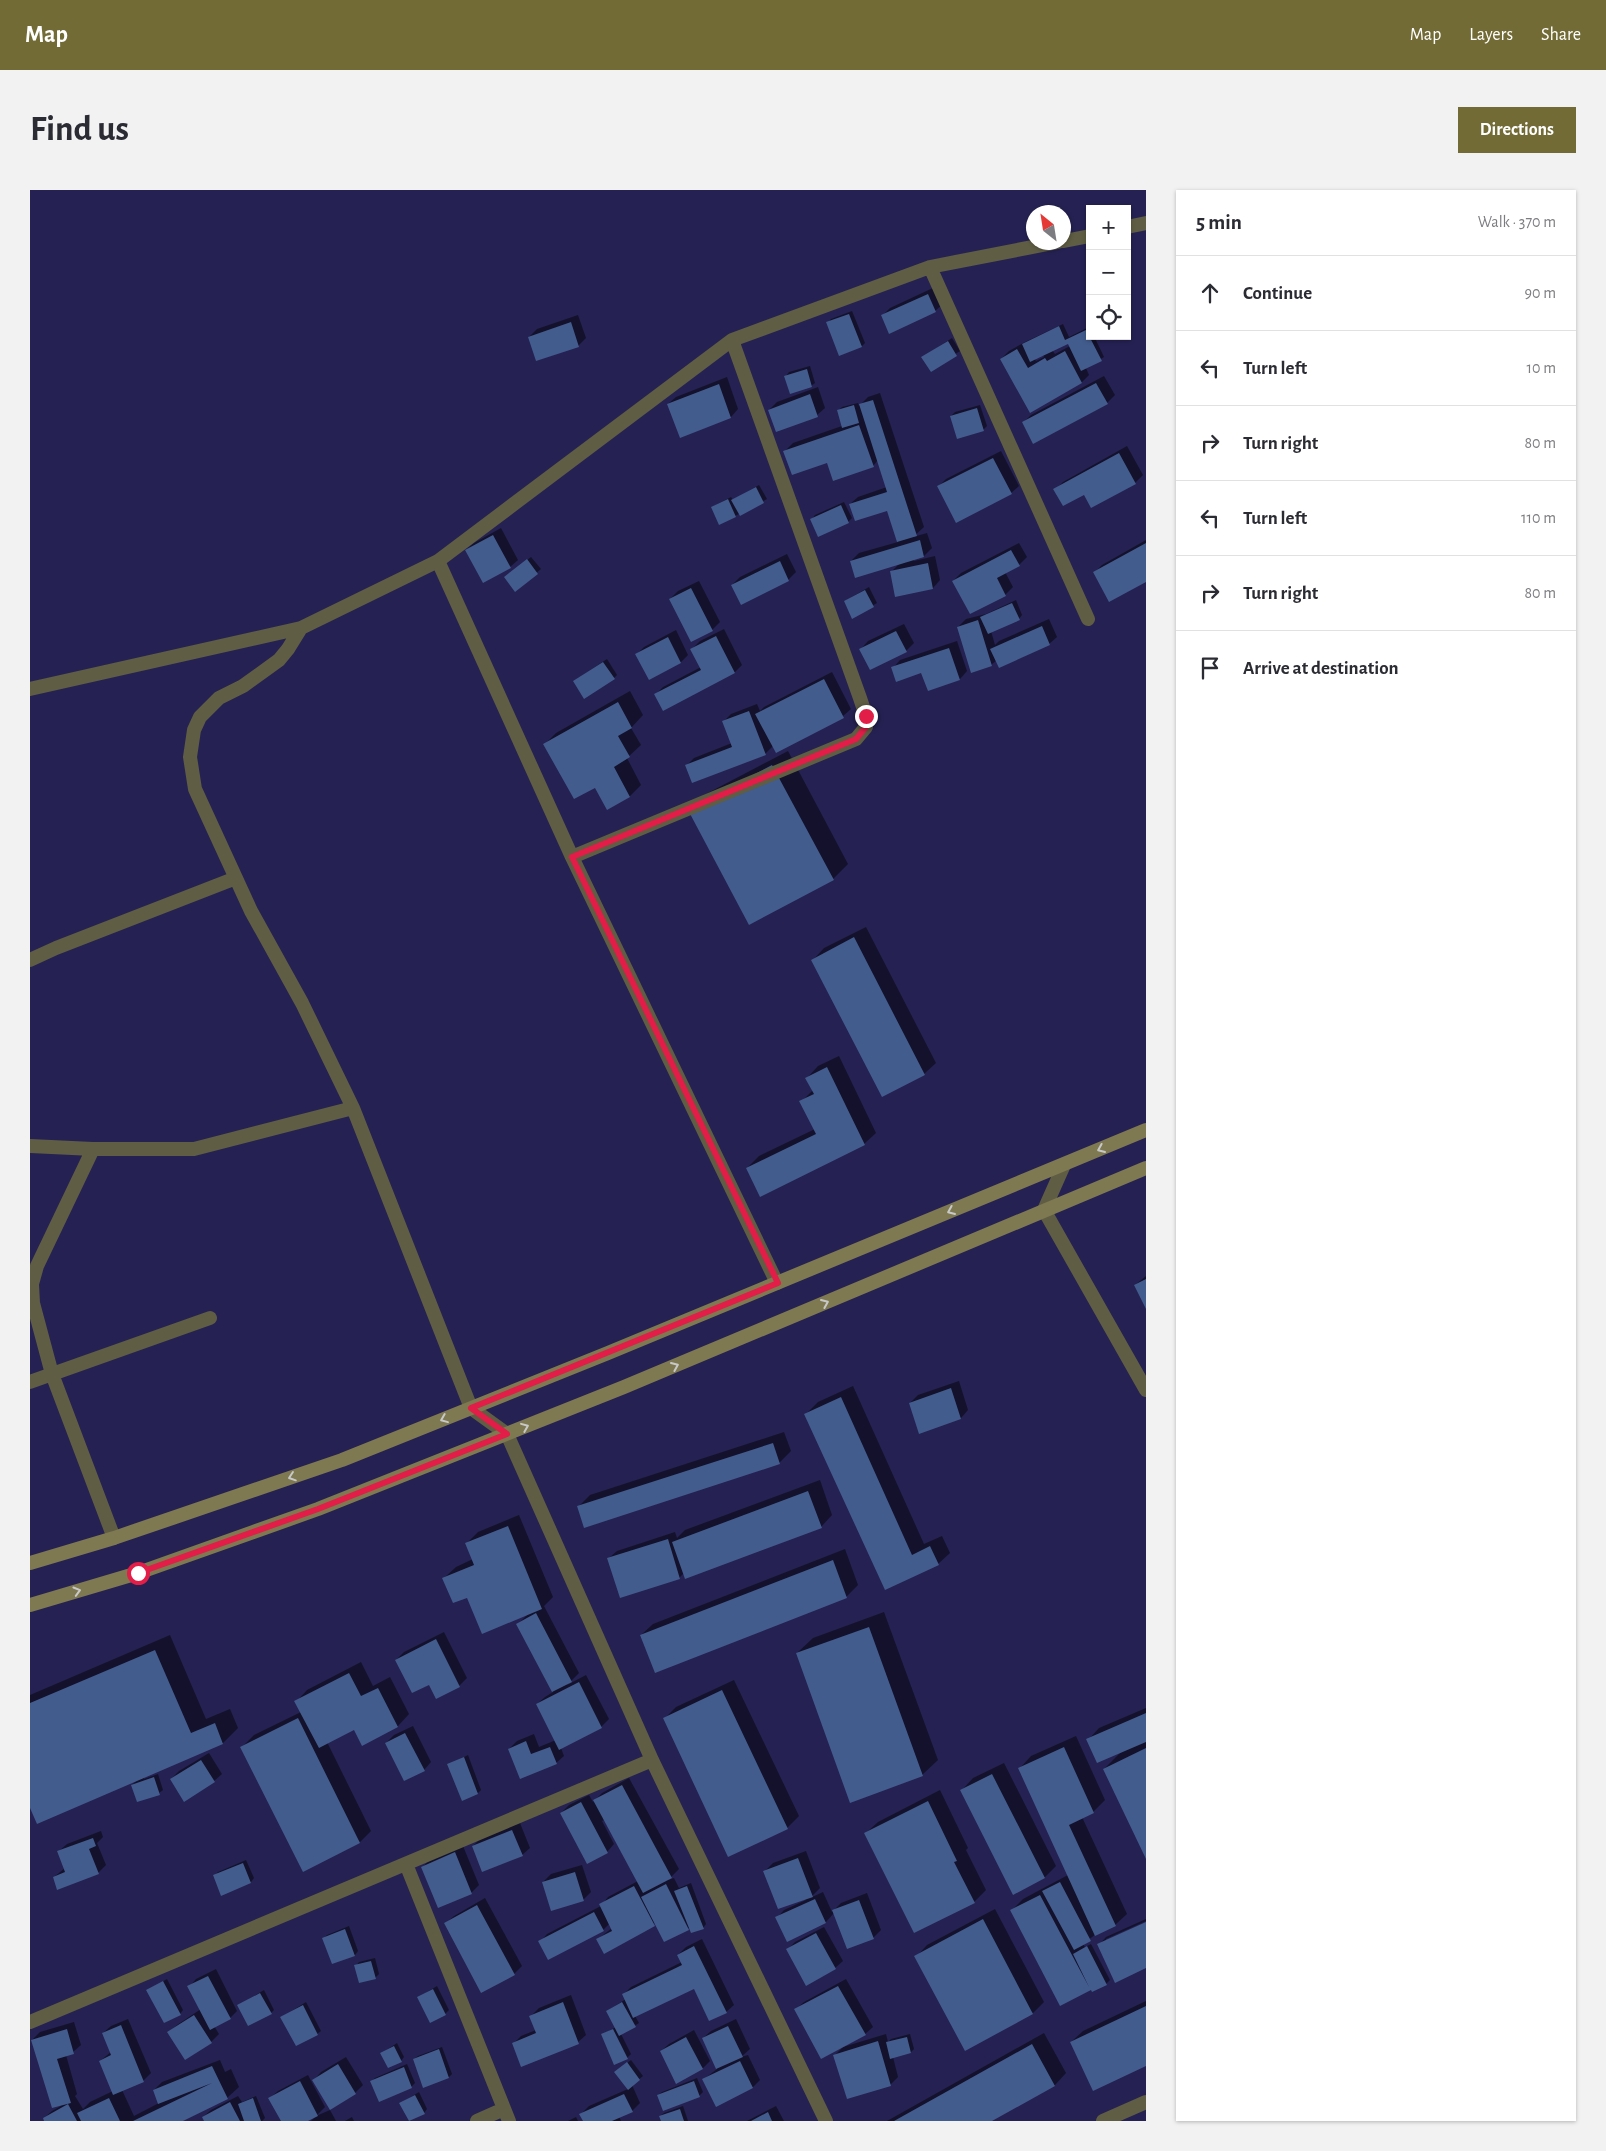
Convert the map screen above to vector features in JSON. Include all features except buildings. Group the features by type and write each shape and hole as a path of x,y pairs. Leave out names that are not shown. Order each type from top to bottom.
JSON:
{"main road":[{"path":"30,1563 114,1538 342,1460 778,1283 1146,1130"},
{"path":"30,1605 138,1573 309,1512 624,1387 1146,1168"}],"street":[{"path":"1131,226 1146,223"},
{"path":"1071,240 1086,237"},
{"path":"30,689 301,628 438,560 732,340 930,267 1026,248"},
{"path":"930,267 1088,619"},
{"path":"572,857 856,739 866,727 866,716 860,698 732,340"},
{"path":"438,560 572,857 778,1283"},
{"path":"301,628 279,660 242,686 219,698 200,717 194,730 190,757 195,789 269,946 302,1003 353,1108 471,1408 507,1434 652,1760 826,2121"},
{"path":"30,960 56,948 236,878"},
{"path":"30,1146 93,1149 194,1149 353,1108"},
{"path":"93,1149 37,1266 32,1284 33,1303 52,1374 114,1538"},
{"path":"1064,1164 1044,1210 1146,1390"},
{"path":"30,1382 210,1318"},
{"path":"30,2022 652,1760"},
{"path":"406,1864 506,2115 477,2121"},
{"path":"1103,2121 1146,2102"}],"route":[{"path":"138,1573 318,1509 507,1434 471,1408 778,1283 572,857 856,739 866,727 866,716"}]}
